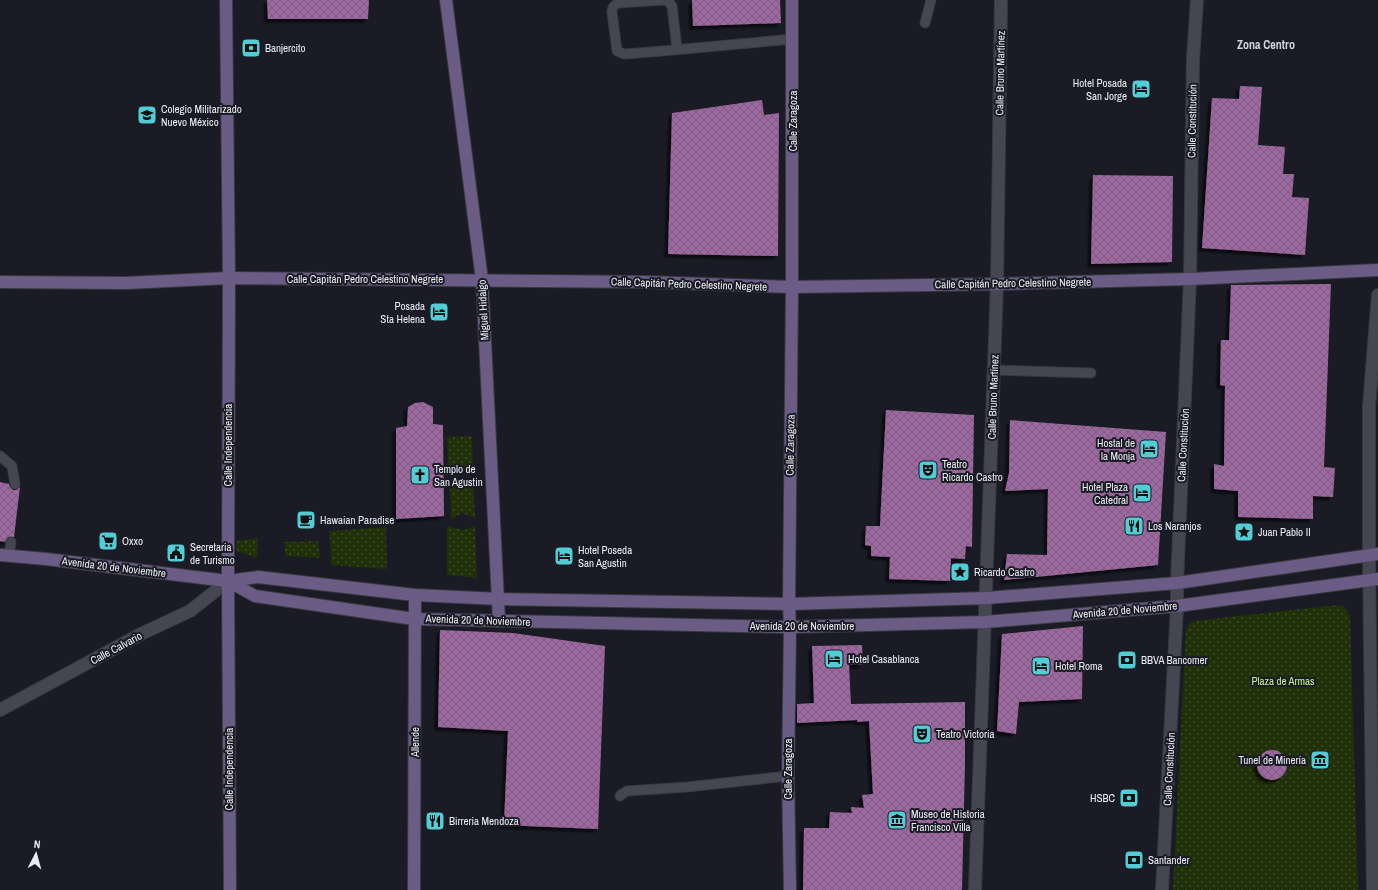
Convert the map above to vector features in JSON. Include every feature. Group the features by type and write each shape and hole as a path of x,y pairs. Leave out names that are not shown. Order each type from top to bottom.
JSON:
{"street":[{"name":"Calle Independencia","path":"226,0 229,278 228,581 230,890"},
{"name":"Miguel Hidalgo","path":"446,0 482,280 499,621"},
{"name":"Calle Zaragoza","path":"790,890 788,776 790,627 788,604 792,287 792,0"},
{"name":"Calle Bruno Martínez","path":"975,890 987,598 997,284 1001,0"},
{"name":"Calle Constitución","path":"1162,890 1177,606 1190,279 1193,58 1197,0"},
{"name":"Calle Capitán Pedro Celestino Negrete","path":"0,282 126,282 229,278 647,282 792,287 1190,279 1378,270"},
{"path":"1373,890 1374,579 1369,407 1378,295"},
{"name":"Avenida 20 de Noviembre","path":"5,555 228,581 258,577 415,595 499,599 788,604 987,598 1177,584 1373,555"},
{"name":"Avenida 20 de Noviembre","path":"228,581 255,596 414,619 790,627 985,622 1177,606 1374,579"},
{"name":"Calle Calvario","path":"0,710 143,633 190,611 228,581"},
{"name":"Allende","path":"414,890 415,595"}],"lane":[{"path":"925,23 931,0"},
{"path":"677,49 672,6 668,1 618,3 612,8 616,48 620,53 624,54 793,39"},
{"path":"994,370 1091,373"},
{"path":"0,456 12,466 15,484"},
{"path":"5,555 11,542"},
{"path":"620,796 627,791 687,787 788,776"}],"green space":[{"path":"472,436 473,467 448,467 447,437"},
{"path":"473,479 475,518 462,513 451,519 450,480"},
{"path":"447,526 464,530 475,526 477,578 447,575"},
{"path":"386,527 387,569 331,565 330,531"},
{"path":"258,538 257,558 236,551 237,541"},
{"path":"318,541 320,558 285,556 285,542"},
{"name":"Plaza de Armas","path":"1338,605 1344,607 1350,616 1358,890 1173,890 1186,629 1191,622","holes":["1271,750 1279,752 1284,756 1287,767 1282,777 1276,779 1263,777 1257,768 1257,761 1261,755 1267,751"]}],"building":[{"path":"267,0 369,0 368,19 268,19"},
{"path":"692,0 780,0 781,23 693,26"},
{"path":"1240,86 1262,87 1258,145 1285,147 1283,174 1294,174 1292,197 1309,198 1305,255 1202,248 1212,98 1239,99"},
{"path":"762,100 764,115 779,113 778,256 668,254 672,113"},
{"path":"1093,175 1173,176 1172,262 1091,264"},
{"path":"1331,284 1324,467 1335,468 1333,497 1313,496 1313,519 1238,517 1238,491 1214,489 1214,464 1224,466 1225,386 1220,385 1221,340 1229,340 1231,285"},
{"name":"Templo de San Agustin","path":"423,402 433,407 433,424 443,425 444,516 396,519 396,428 407,426 408,407 415,403"},
{"name":"Teatro Ricardo Castro","path":"886,410 974,415 972,547 966,546 965,559 951,558 950,581 889,579 890,557 871,556 871,546 865,545 866,526 880,526"},
{"path":"1010,420 1166,432 1158,565 1004,580 1007,554 1047,555 1048,489 1005,491 1009,473"},
{"path":"0,482 9,484 13,490 20,487 14,537 8,537 5,542 0,541"},
{"name":"Hotel Roma","path":"1083,626 1082,699 1019,702 1016,734 997,731 1002,634"},
{"path":"440,630 513,633 605,646 598,829 504,825 508,731 438,727"},
{"path":"862,645 863,665 849,665 851,704 965,702 962,890 803,890 804,828 829,828 830,812 852,813 851,807 864,808 862,795 873,794 869,721 857,722 857,720 797,723 797,704 814,703 812,646"},
{"path":"1272,750 1283,754 1287,765 1283,776 1272,780 1261,776 1257,765 1261,754"}],"place":[{"name":"Banjercito","path":"251,48"},
{"name":"Hotel Posada San Jorge","path":"1141,89"},
{"name":"Colegio Militarizado Nuevo México","path":"147,115"},
{"name":"Posada Sta Helena","path":"439,312"},
{"name":"Hostal de la Monja","path":"1149,449"},
{"name":"Teatro Ricardo Castro","path":"928,470"},
{"name":"Templo de San Agustin","path":"420,475"},
{"name":"Hotel Plaza Catedral","path":"1142,493"},
{"name":"Hawaian Paradise","path":"306,520"},
{"name":"Los Naranjos","path":"1134,526"},
{"name":"Juan Pablo II","path":"1244,532"},
{"name":"Oxxo","path":"108,541"},
{"name":"Secretaria de Turismo","path":"176,553"},
{"name":"Hotel Poseda San Agustin","path":"564,556"},
{"name":"Ricardo Castro","path":"960,572"},
{"name":"Hotel Casablanca","path":"834,659"},
{"name":"BBVA Bancomer","path":"1127,660"},
{"name":"Hotel Roma","path":"1041,666"},
{"name":"Teatro Victoria","path":"922,734"},
{"name":"Tunel de Minería","path":"1320,760"},
{"name":"HSBC","path":"1129,798"},
{"name":"Museo de Historia Francisco Villa","path":"897,820"},
{"name":"Birreria Mendoza","path":"435,821"},
{"name":"Santander","path":"1134,860"}],"district":[{"name":"Zona Centro","path":"1266,45"}]}
